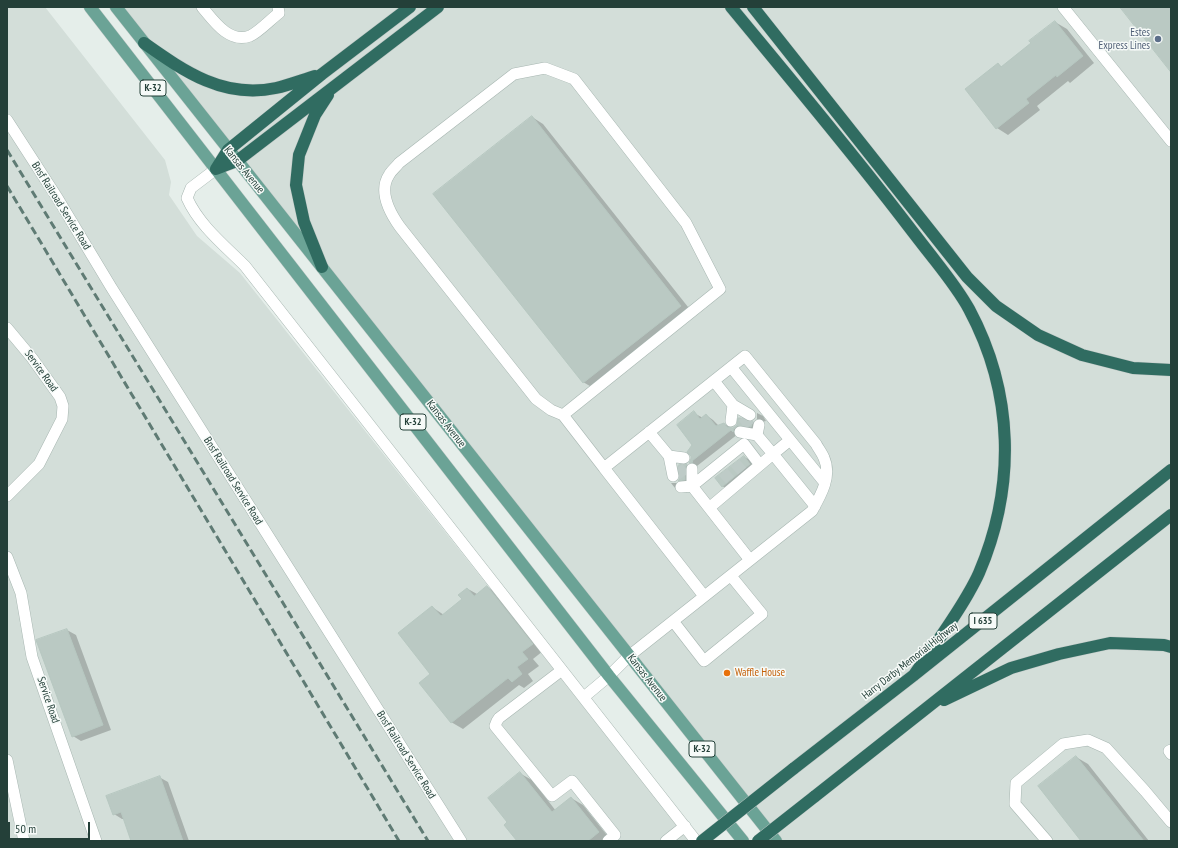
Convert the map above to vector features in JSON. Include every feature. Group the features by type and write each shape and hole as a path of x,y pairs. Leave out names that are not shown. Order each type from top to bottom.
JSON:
{"highway":[{"path":"216,169 228,150 322,74 410,7"},
{"path":"216,169 237,161 438,7"},
{"path":"731,7 866,172 949,278 968,308 984,339 1001,394 1006,430 1006,462 1002,501 992,538 979,574 957,613 914,676"},
{"path":"754,7 967,277 996,306 1038,335 1082,355 1133,368 1171,370"},
{"path":"144,43 177,66 218,86 248,91 277,88 322,74"},
{"path":"322,267 304,222 296,185 299,155 315,115 333,87"},
{"name":"Harry Darby Memorial Highway","path":"702,841 914,676 1171,470"},
{"path":"758,841 1171,515"},
{"path":"924,710 1011,668 1059,654 1110,643 1164,645 1171,647"}],"main road":[{"name":"Kansas Avenue","path":"90,7 609,676 743,841"},
{"name":"Kansas Avenue","path":"116,7 776,841"}],"street":[{"path":"202,7 223,30 234,36 242,37 250,36 279,13 278,7"},
{"path":"1063,7 1171,141"},
{"path":"563,415 720,289 686,223 574,79 545,68 514,74 399,163 388,176 384,191 389,210 400,227 536,399 551,410 563,415 704,596"},
{"name":"Bnsf Railroad Service Road","path":"7,120 461,841"},
{"path":"216,169 191,188 187,198 192,209 210,232 245,266 696,841"},
{"name":"Service Road","path":"7,328 32,358 60,397 63,406 63,413 62,419 39,464 7,496"},
{"path":"584,697 609,676 629,656 812,511 823,493 827,472 824,458 816,444 745,356 604,468"},
{"path":"731,367 825,482"},
{"path":"714,380 733,405 747,416"},
{"path":"731,421 733,405"},
{"path":"740,432 756,429 773,454 815,506"},
{"path":"649,432 678,467 669,456"},
{"path":"686,484 727,476 738,466 760,465 790,440"},
{"path":"709,508 727,476 738,466 744,444 760,465"},
{"path":"686,484 692,469"},
{"path":"686,484 709,508 750,560"},
{"name":"Service Road","path":"7,557 20,593 32,657 96,841"},
{"path":"673,621 704,661 762,614 731,576"},
{"path":"562,670 499,718 495,726 552,796 572,781 615,835 608,841"},
{"path":"1047,841 1015,804 1016,783 1063,744 1088,740 1106,748 1171,822"},
{"path":"1171,750 1169,752 1171,754"},
{"path":"7,760 24,841"},
{"path":"666,841 685,826"}],"shaded area":[{"path":"7,7 45,7 165,160 171,182 169,195 197,236 240,273 690,841 7,841"},
{"path":"121,7 1171,7 1171,841 777,841"}],"building":[{"name":"Estes Express Lines","path":"1120,7 1171,7 1171,72"},
{"path":"1055,21 1083,56 1026,99 1029,103 996,129 965,89 998,63 1001,67 1031,43 1029,41"},
{"path":"532,116 681,306 583,383 433,194"},
{"path":"694,411 700,419 706,414 716,426 724,423 727,427 733,428 737,425 738,418 750,422 753,421 751,427 737,426 734,428 733,432 731,430 692,461 693,462 689,463 691,456 687,452 692,445 677,425"},
{"path":"744,456 750,464 722,487 715,478"},
{"path":"680,464 687,464 685,469 685,480 678,481 680,478 678,466"},
{"path":"487,586 533,644 522,652 528,659 517,667 522,674 512,682 508,678 451,723 419,683 430,674 398,633 432,606 441,616 462,599 458,595 467,588 474,596"},
{"path":"67,629 103,725 72,737 36,640"},
{"path":"1076,756 1144,841 1081,841 1038,786"},
{"path":"520,772 552,812 571,797 599,832 588,841 517,841 504,825 507,822 488,798"},
{"path":"160,776 183,841 131,841 121,812 113,815 106,796"}],"tunnel":[{"path":"743,417 751,428"},
{"path":"735,463 742,471"},
{"path":"678,467 686,478"},
{"path":"723,472 730,480"}],"railway":[{"path":"7,150 428,841"},
{"path":"7,186 399,841"}],"place":[{"name":"Estes Express Lines","path":"1158,39"},
{"name":"Waffle House","path":"727,673"}]}
